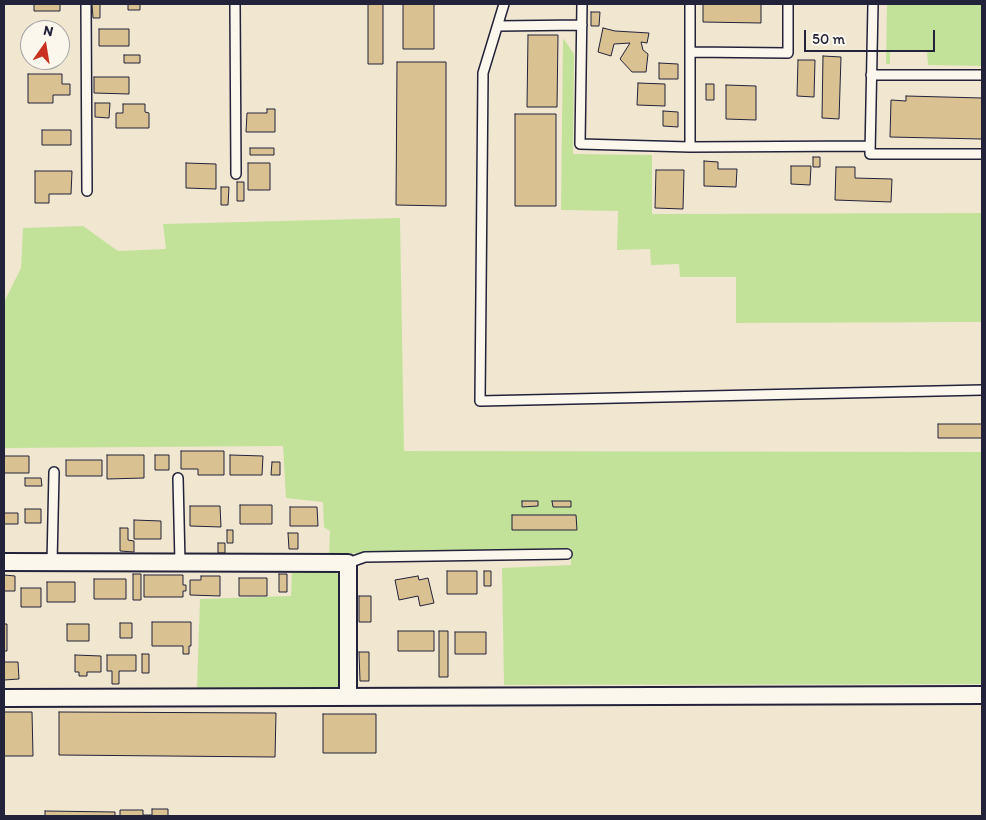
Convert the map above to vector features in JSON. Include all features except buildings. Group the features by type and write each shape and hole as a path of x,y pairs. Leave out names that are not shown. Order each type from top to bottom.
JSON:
{"street":[{"path":"4,562 348,563 348,696"},
{"path":"4,698 982,695"}],"lane":[{"path":"86,4 87,191"},
{"path":"235,4 236,174"},
{"path":"504,4 483,73 480,401 982,390"},
{"path":"582,4 580,144 690,147 870,146"},
{"path":"690,4 690,147"},
{"path":"690,52 788,53 788,4"},
{"path":"873,4 870,154 982,154"},
{"path":"498,26 582,25"},
{"path":"871,75 982,75"},
{"path":"52,563 54,472"},
{"path":"178,478 180,563"},
{"path":"348,563 365,557 567,554"}],"green space":[{"path":"887,4 982,4 982,66 928,65 927,51 890,51 890,64 886,64"},
{"path":"563,38 574,54 573,154 652,155 652,214 982,213 982,322 736,323 736,277 680,277 679,264 651,265 650,249 617,250 618,211 561,210"},
{"path":"400,218 404,451 982,452 982,684 504,685 502,568 571,565 571,548 329,554 330,531 324,527 323,502 286,498 283,446 4,448 4,302 21,268 23,228 83,226 118,251 166,249 163,224"},
{"path":"330,567 344,580 341,683 335,691 197,688 200,599 291,596 292,569"}]}
